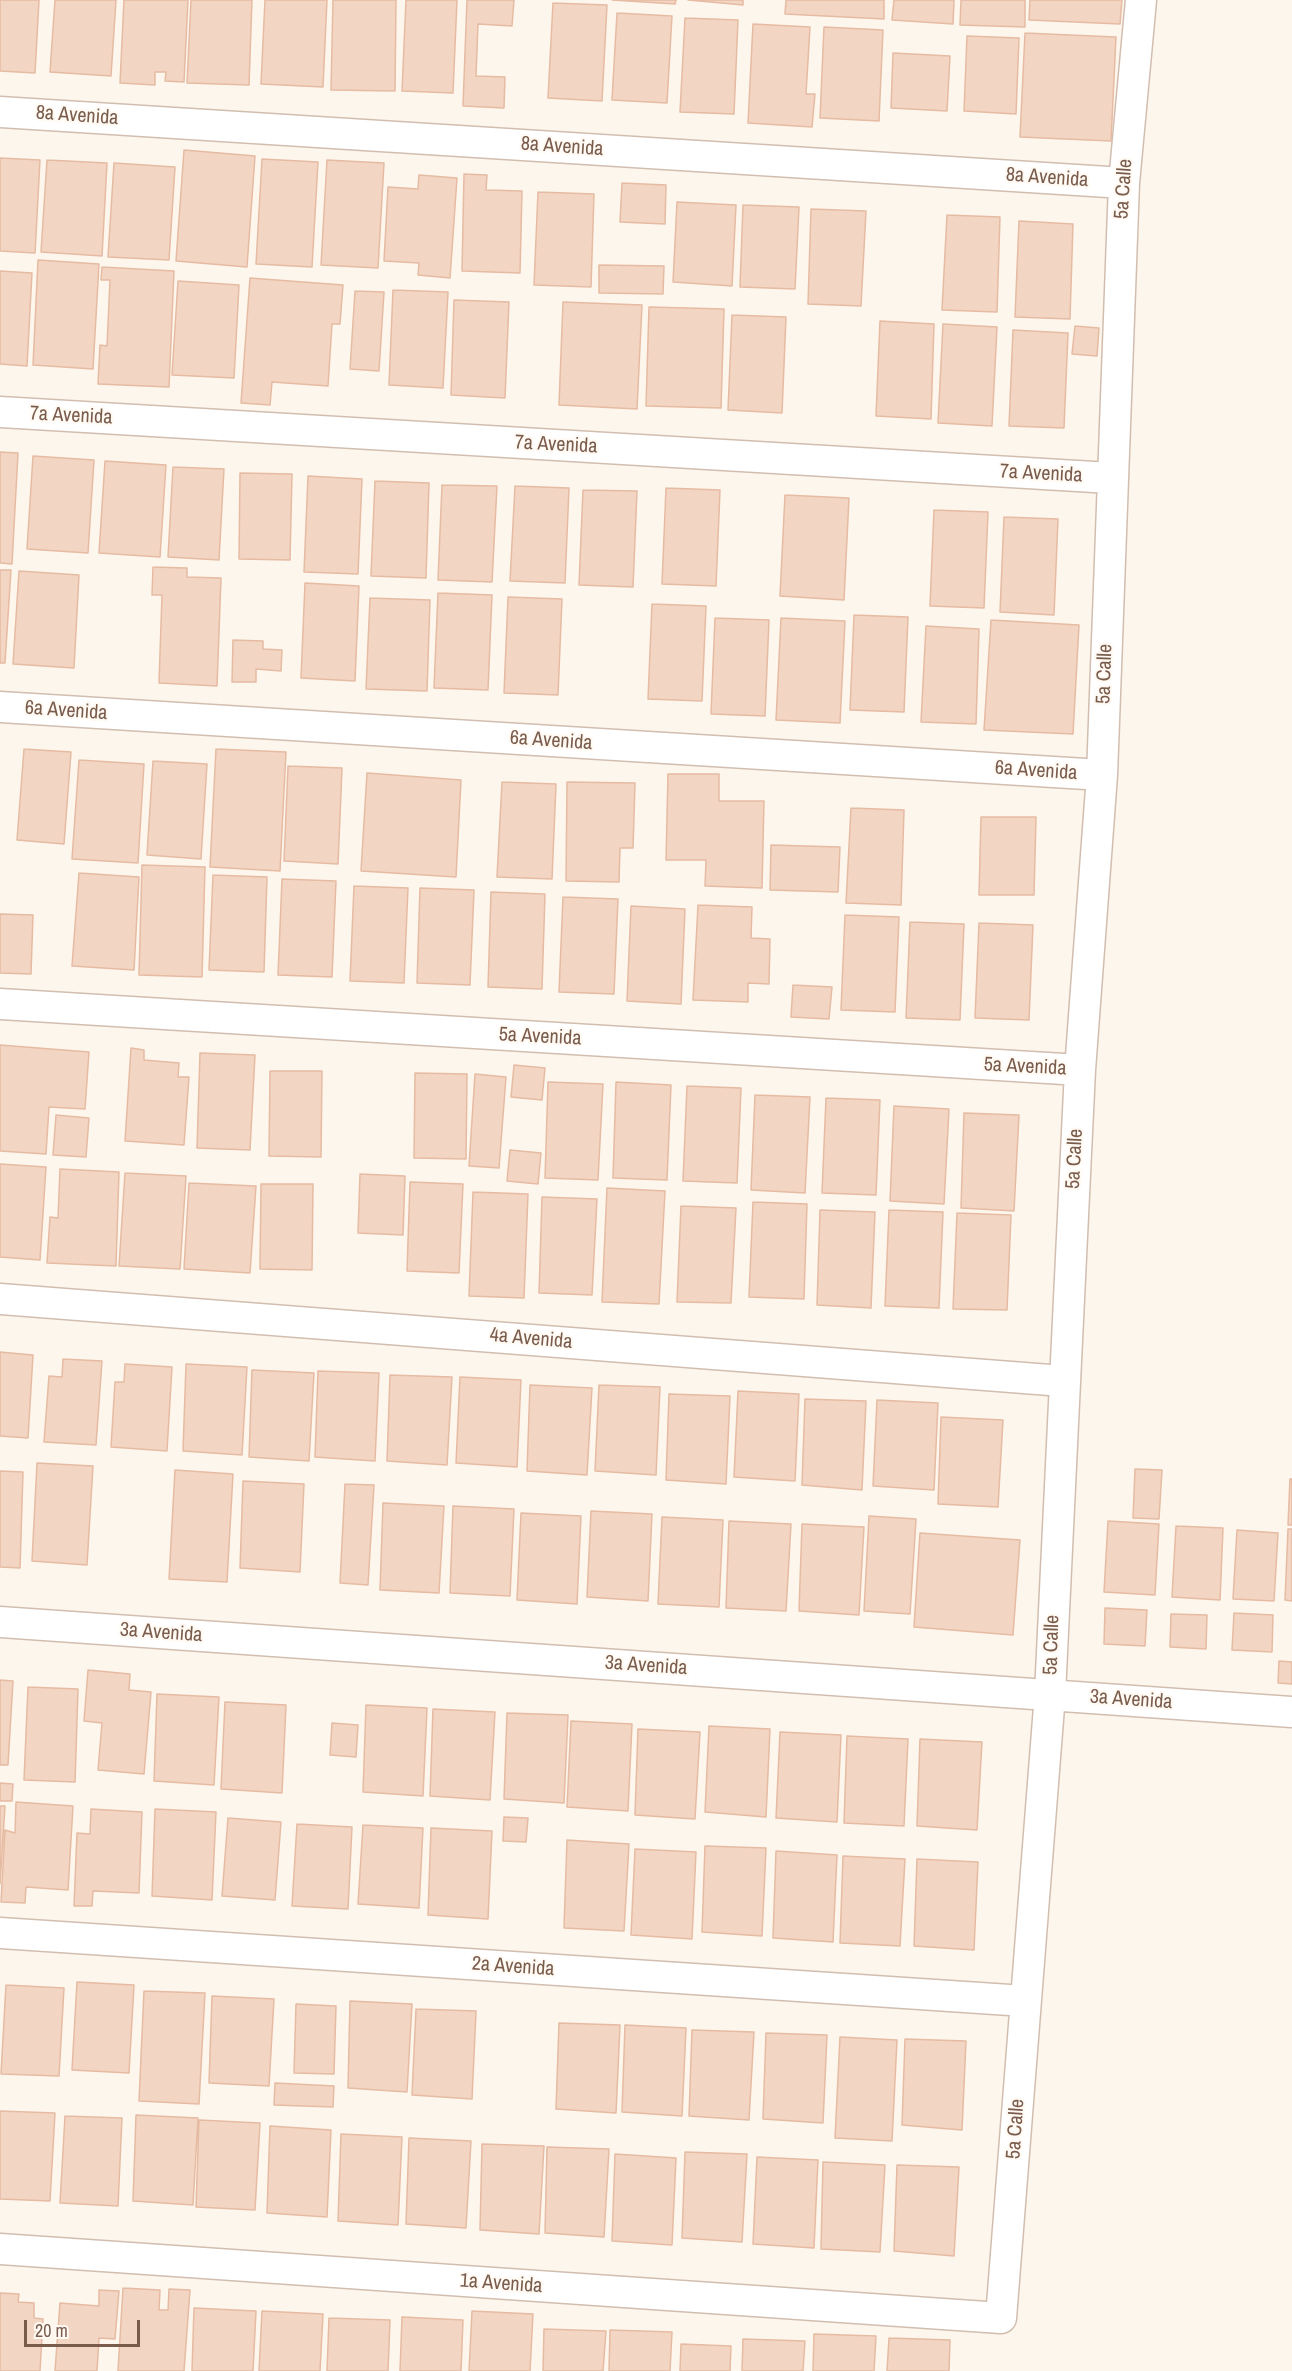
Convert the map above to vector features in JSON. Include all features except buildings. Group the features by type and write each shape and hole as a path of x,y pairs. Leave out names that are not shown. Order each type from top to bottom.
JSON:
{"street":[{"name":"5a Calle","path":"1001,2318 1050,1694 1063,1381 1080,1070 1102,775 1111,478 1124,183 1141,0"},
{"name":"8a Avenida","path":"0,112 1124,183"},
{"name":"7a Avenida","path":"0,412 1111,478"},
{"name":"6a Avenida","path":"0,707 1102,775"},
{"name":"5a Avenida","path":"0,1004 1080,1070"},
{"name":"4a Avenida","path":"0,1299 1063,1381"},
{"name":"3a Avenida","path":"0,1622 1292,1712"},
{"name":"2a Avenida","path":"0,1933 1025,2001"},
{"name":"1a Avenida","path":"0,2249 1001,2318"}]}
